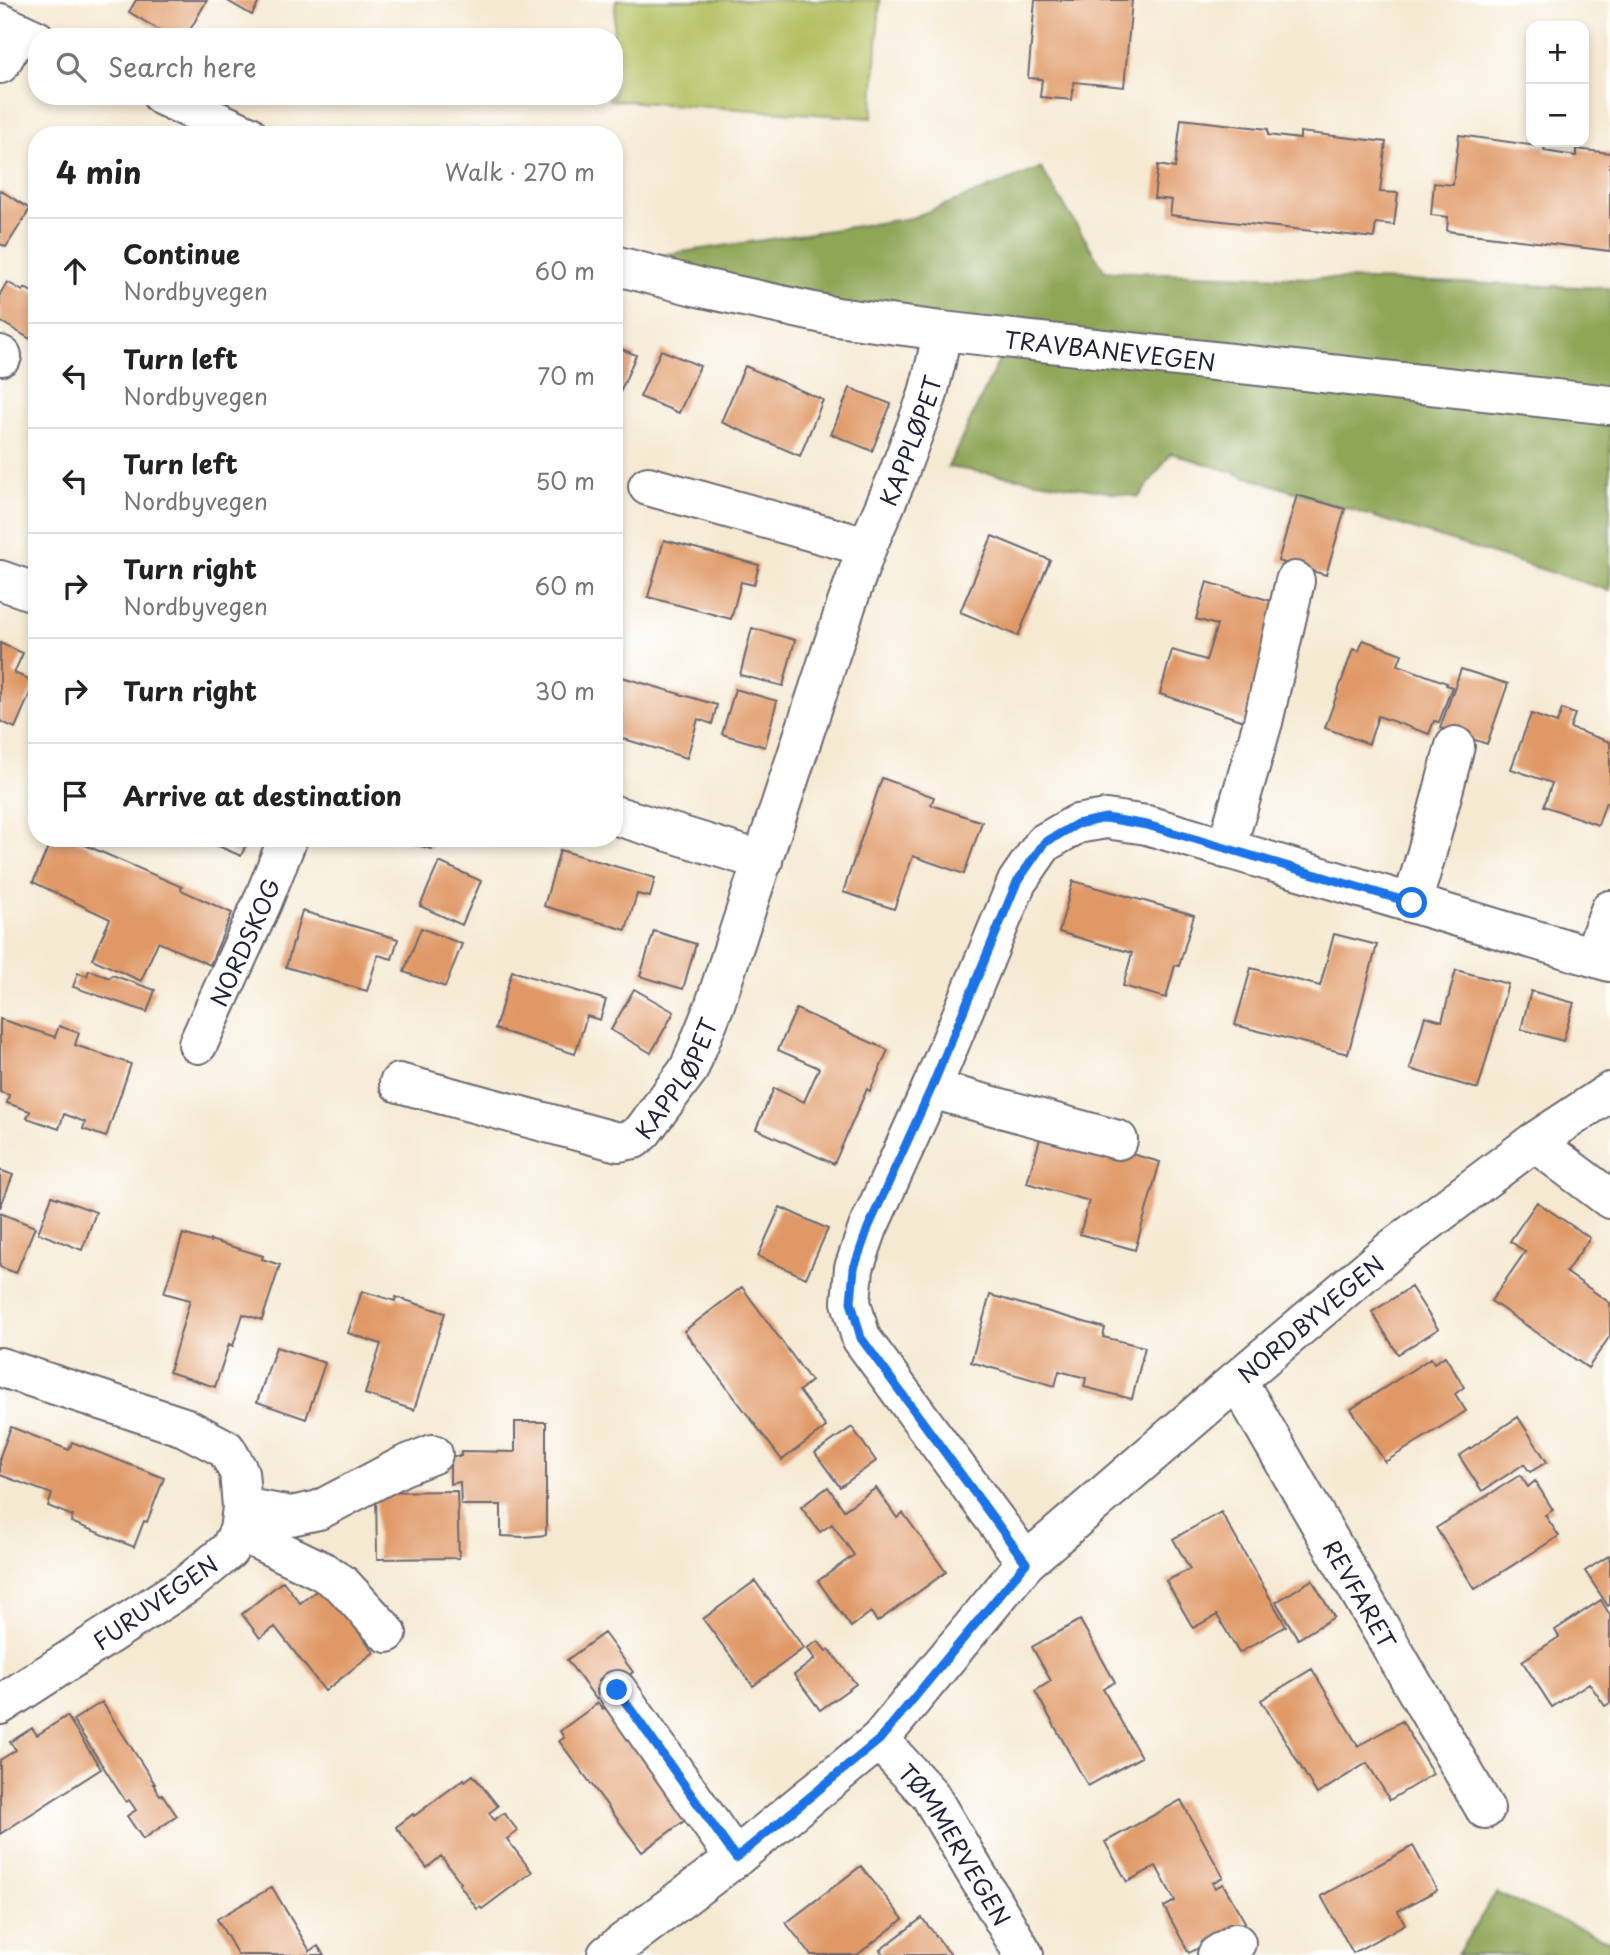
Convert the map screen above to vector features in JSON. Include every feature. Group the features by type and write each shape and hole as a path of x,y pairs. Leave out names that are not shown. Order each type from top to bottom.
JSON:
{"street":[{"path":"182,105 228,126"},
{"name":"TRAVBANEVEGEN","path":"623,267 698,287 837,317 1610,405"},
{"name":"KAPPLØPET","path":"399,1083 618,1142 634,1139 643,1131 689,1069 715,1004 846,606 927,397 942,331"},
{"path":"648,486 867,547"},
{"path":"1226,849 1263,722 1295,581"},
{"path":"1412,903 1455,746"},
{"path":"623,818 763,861"},
{"path":"1026,1563 861,1338 851,1302 854,1268 868,1228 931,1089 1017,882 1044,843 1077,824 1106,818 1147,825 1602,959 1610,910"},
{"name":"NORDSKOG","path":"198,1044 284,847"},
{"path":"931,1089 1118,1140"},
{"name":"NORDBYVEGEN","path":"607,1955 736,1858 879,1740 1026,1563 1237,1380 1392,1249 1534,1142 1610,1092"},
{"path":"1534,1142 1610,1199"},
{"path":"0,1367 184,1427 226,1449 239,1472 241,1519"},
{"name":"REVFARET","path":"1237,1380 1485,1809"},
{"path":"241,1519 291,1516 319,1510 403,1466 433,1454"},
{"path":"241,1519 342,1584 387,1633"},
{"name":"FURUVEGEN","path":"0,1705 190,1582 229,1550 241,1519"},
{"path":"617,1690 736,1858"},
{"name":"TØMMERVEGEN","path":"879,1740 930,1795 1024,1955"}],"green space":[{"path":"616,0 880,0 872,118 623,101 623,28 614,28"},
{"path":"1041,168 1105,271 1610,288 1610,591 1171,453 1139,497 948,467 1004,350 623,264 623,261 911,218"},
{"path":"1496,1893 1610,1941 1610,1955 1457,1955"}],"building":[{"path":"136,0 207,0 191,28 156,28 129,12"},
{"path":"226,0 260,0 252,15"},
{"path":"1035,0 1132,0 1124,87 1074,82 1072,100 1040,97 1042,79 1028,78"},
{"path":"1181,119 1268,129 1268,135 1300,139 1300,132 1386,142 1380,192 1398,193 1394,225 1376,223 1374,238 1170,215 1172,200 1154,198 1158,165 1175,168"},
{"path":"1459,135 1526,144 1526,147 1545,147 1544,151 1576,156 1576,149 1610,153 1610,251 1447,231 1448,217 1431,215 1434,183 1453,185"},
{"path":"0,190 28,208 28,212 6,247 0,244"},
{"path":"7,282 23,291 25,288 28,290 28,338 0,321 0,294"},
{"path":"623,350 636,355 623,386"},
{"path":"661,350 700,366 679,413 640,397"},
{"path":"745,366 823,400 800,456 721,422"},
{"path":"850,388 891,404 872,451 831,434"},
{"path":"1297,495 1345,509 1326,575 1278,561"},
{"path":"992,536 1050,560 1018,636 960,612"},
{"path":"664,540 759,565 754,585 741,582 731,619 648,597"},
{"path":"1207,582 1278,603 1244,721 1160,694 1172,650 1206,660 1217,625 1196,619"},
{"path":"752,628 795,640 783,686 740,675"},
{"path":"1363,640 1402,654 1398,665 1452,687 1439,722 1434,721 1429,734 1378,716 1369,744 1325,728 1353,649 1359,651"},
{"path":"0,643 23,653 14,673 28,679 28,698 15,728 0,721"},
{"path":"1461,669 1508,684 1487,744 1440,728"},
{"path":"623,677 717,705 712,724 698,719 687,758 623,739"},
{"path":"735,689 777,701 765,747 722,734"},
{"path":"1562,709 1575,714 1570,728 1610,742 1610,799 1609,803 1606,802 1598,825 1544,806 1552,783 1511,769 1531,714 1557,723"},
{"path":"882,778 934,797 931,805 982,822 964,874 913,856 894,909 843,892"},
{"path":"48,847 90,847 182,887 181,890 232,913 210,965 158,942 141,981 92,959 110,919 33,882"},
{"path":"220,847 245,847 241,856"},
{"path":"560,850 655,878 650,897 637,894 626,930 544,906"},
{"path":"439,862 481,881 462,925 420,906"},
{"path":"1073,881 1194,915 1166,998 1123,986 1132,953 1059,932"},
{"path":"302,911 398,939 392,959 378,955 367,991 286,967"},
{"path":"421,928 462,944 445,987 404,972"},
{"path":"654,931 696,944 683,989 640,976"},
{"path":"1334,934 1377,945 1348,1054 1235,1025 1251,968 1320,986"},
{"path":"89,970 155,990 147,1012 73,987 78,973 87,976"},
{"path":"1456,970 1508,984 1478,1089 1410,1069 1425,1016 1442,1021"},
{"path":"512,971 606,1000 600,1020 587,1016 575,1054 495,1029"},
{"path":"634,989 674,1012 651,1053 611,1030"},
{"path":"1531,991 1574,1003 1563,1041 1521,1029"},
{"path":"796,1009 888,1050 870,1091 867,1089 834,1164 756,1129 774,1088 804,1102 819,1068 778,1050"},
{"path":"0,1019 55,1037 59,1026 79,1033 75,1045 131,1064 106,1137 83,1129 85,1122 64,1114 59,1129 27,1118 30,1111 7,1103 9,1095 0,1092"},
{"path":"1043,1129 1160,1162 1135,1250 1080,1234 1089,1201 1027,1183"},
{"path":"0,1170 13,1175 0,1208"},
{"path":"52,1196 96,1212 82,1250 38,1233"},
{"path":"1537,1202 1590,1238 1566,1272 1610,1303 1610,1336 1588,1368 1491,1301 1525,1252 1510,1241"},
{"path":"780,1207 828,1229 806,1278 758,1256"},
{"path":"0,1213 35,1227 16,1273 0,1267"},
{"path":"183,1234 263,1256 262,1259 280,1265 262,1320 243,1314 233,1346 229,1344 215,1387 169,1372 190,1300 164,1293"},
{"path":"742,1287 811,1381 799,1391 826,1427 782,1460 684,1331"},
{"path":"1411,1287 1438,1329 1398,1354 1372,1312"},
{"path":"362,1291 395,1301 396,1297 445,1313 414,1410 365,1394 381,1344 348,1333"},
{"path":"990,1295 1105,1328 1103,1337 1145,1347 1132,1399 1084,1387 1086,1378 1059,1371 1055,1386 971,1362"},
{"path":"276,1347 325,1363 306,1419 257,1402"},
{"path":"1445,1356 1464,1387 1455,1394 1466,1411 1385,1462 1351,1409 1431,1358 1434,1363"},
{"path":"1518,1417 1547,1462 1530,1472 1524,1464 1482,1491 1459,1456"},
{"path":"515,1422 546,1422 546,1535 501,1536 501,1505 461,1505 460,1482 450,1484 450,1456 461,1456 461,1451 515,1452"},
{"path":"11,1427 69,1450 72,1442 164,1478 134,1547 71,1522 73,1516 48,1506 52,1494 0,1475 0,1456"},
{"path":"852,1427 876,1461 840,1487 815,1453"},
{"path":"1520,1475 1528,1487 1535,1481 1553,1510 1545,1515 1559,1536 1475,1589 1436,1528"},
{"path":"828,1487 844,1510 876,1488 897,1518 903,1513 946,1572 877,1622 871,1612 851,1627 818,1581 854,1555 832,1524 820,1532 801,1507"},
{"path":"457,1491 459,1558 377,1559 376,1492"},
{"path":"1221,1512 1286,1626 1239,1653 1217,1615 1193,1628 1166,1581 1190,1569 1173,1539"},
{"path":"1610,1555 1610,1605 1608,1606 1585,1571"},
{"path":"1312,1580 1334,1617 1298,1639 1276,1602"},
{"path":"283,1581 300,1603 323,1586 374,1652 325,1691 275,1627 260,1638 242,1614"},
{"path":"755,1581 804,1648 753,1686 703,1619"},
{"path":"1601,1600 1610,1615 1610,1703 1605,1706 1589,1683 1552,1707 1522,1661 1559,1637 1555,1630"},
{"path":"1080,1620 1115,1682 1103,1689 1141,1757 1088,1786 1035,1691 1051,1681 1032,1647"},
{"path":"604,1633 633,1672 597,1700 567,1660"},
{"path":"818,1641 826,1651 829,1649 856,1684 820,1710 794,1675 815,1659 807,1648"},
{"path":"1312,1669 1358,1746 1402,1721 1433,1774 1390,1800 1367,1763 1317,1794 1261,1700"},
{"path":"102,1702 160,1795 162,1794 177,1816 143,1839 127,1816 136,1810 129,1800 126,1802 73,1720"},
{"path":"598,1703 603,1709 610,1704 692,1815 642,1852 559,1741 564,1738 560,1731"},
{"path":"67,1716 101,1769 0,1834 0,1760 16,1750 10,1742 32,1728 37,1735"},
{"path":"473,1775 498,1806 489,1813 494,1820 504,1813 518,1831 507,1839 532,1872 482,1909 477,1909 441,1856 427,1868 396,1827"},
{"path":"1181,1800 1223,1877 1212,1883 1215,1888 1223,1884 1245,1922 1189,1953 1164,1907 1175,1901 1156,1866 1127,1882 1105,1842"},
{"path":"1413,1846 1437,1890 1398,1911 1405,1924 1353,1953 1321,1896"},
{"path":"861,1866 903,1919 857,1955 811,1955 786,1923"},
{"path":"272,1887 310,1951 318,1946 324,1955 238,1955 217,1919"},
{"path":"922,1918 951,1955 884,1955 880,1950"}],"route":[{"path":"617,1690 736,1858 879,1740 1026,1563 861,1338 851,1302 854,1268 868,1228 931,1089 1017,882 1044,843 1077,824 1106,818 1147,825 1412,903"}]}
